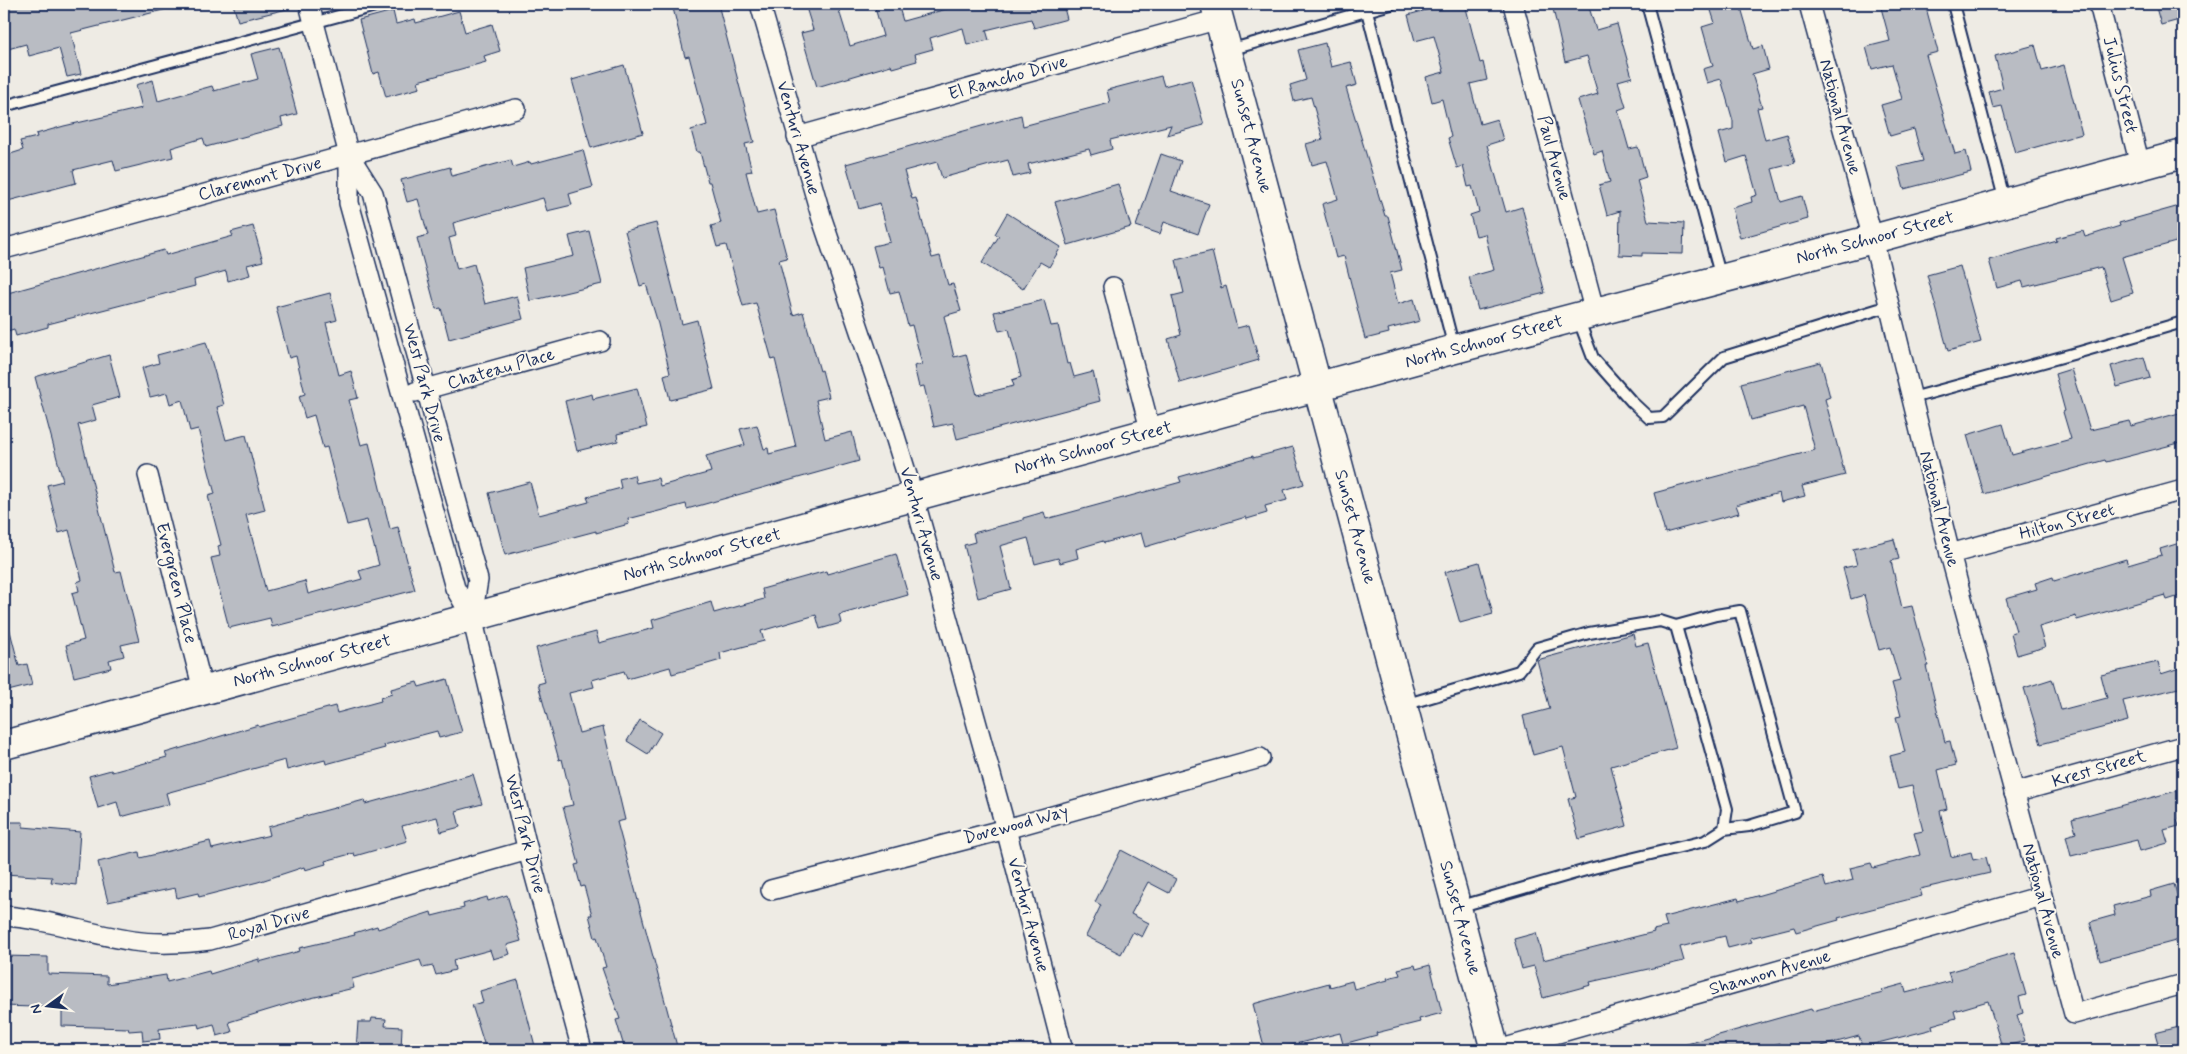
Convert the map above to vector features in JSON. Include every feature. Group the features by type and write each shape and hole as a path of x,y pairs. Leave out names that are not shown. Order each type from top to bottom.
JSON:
{"street":[{"name":"West Park Drive","path":"309,4 349,154 350,203 455,588 472,617 528,850 582,1050"},
{"name":"Venturi Avenue","path":"760,4 822,219 890,420 914,498 1006,829 1063,1050"},
{"name":"Paul Avenue","path":"1513,4 1586,315"},
{"name":"National Avenue","path":"1809,4 1873,239 1950,554 2074,1014 2183,984"},
{"name":"Julius Street","path":"2099,4 2140,166"},
{"name":"El Rancho Drive","path":"797,137 1217,11"},
{"name":"Sunset Avenue","path":"1217,11 1496,1050"},
{"name":"Claremont Drive","path":"4,249 516,109"},
{"name":"West Park Drive","path":"349,154 373,193 478,580 472,617"},
{"name":"North Schnoor Street","path":"4,745 1319,386 1873,239 2183,154"},
{"path":"1113,287 1151,432"},
{"name":"Chateau Place","path":"402,396 600,341"},
{"name":"Evergreen Place","path":"148,475 203,690"},
{"name":"Hilton Street","path":"1950,554 2183,490"},
{"name":"Krest Street","path":"2014,793 2183,746"},
{"name":"Dovewood Way","path":"771,890 1006,829 1260,758"},
{"name":"Royal Drive","path":"4,916 29,918 134,941 174,944 210,940 528,850"},
{"name":"Shannon Avenue","path":"1496,1050 2042,896"}],"lane":[{"path":"4,106 383,4"},
{"path":"1228,51 1392,4"},
{"path":"1647,4 1721,279"},
{"path":"1953,4 2005,203"},
{"path":"1367,11 1455,350"},
{"path":"1586,315 1593,358 1632,402 1649,418 1663,418 1724,357 1889,306"},
{"path":"1912,398 2183,322"},
{"path":"1403,706 1519,671 1537,648 1589,633 1660,621 1676,626 1716,615 1740,612 1795,812 1749,826 1724,830 1705,841 1593,868 1457,907"},
{"path":"1676,626 1727,809 1724,830"}],"building":[{"path":"12,4 166,4 167,9 71,33 81,74 67,77 59,48 29,56 26,44 8,49 4,31 4,6"},
{"path":"233,4 286,4 287,9 238,21"},
{"path":"672,4 718,4 754,142 745,144 752,171 746,172 757,214 774,210 787,258 779,260 793,315 803,312 829,397 816,400 825,439 852,432 859,461 687,509 686,504 628,519 629,524 505,555 489,493 530,482 539,515 589,502 587,497 621,488 619,479 634,475 636,483 658,478 660,486 711,472 706,456 745,445 740,429 757,425 764,449 768,448 769,454 796,447 775,359 772,360 756,303 743,306 726,245 717,247 711,226 721,223 710,182 708,182 700,152 697,152 691,130 707,125 689,56 685,57"},
{"path":"805,4 837,4 850,46 883,36 874,4 898,4 903,21 957,6 957,4 1063,4 1067,19 1034,28 1031,19 986,30 989,40 967,45 963,28 930,38 933,49 915,54 917,61 892,68 891,65 817,87 801,33 813,30"},
{"path":"1448,4 1465,4 1480,63 1483,62 1487,80 1470,84 1480,124 1497,119 1503,140 1487,145 1506,212 1522,207 1545,293 1478,310 1469,277 1494,270 1485,234 1476,236 1470,215 1479,212 1472,186 1468,187 1463,166 1457,168 1448,138 1451,137 1442,99 1432,102 1426,77 1444,72 1434,36 1415,41 1408,15"},
{"path":"1552,4 1588,4 1596,30 1617,24 1632,77 1618,81 1626,107 1618,110 1629,149 1638,147 1646,177 1637,180 1648,221 1684,223 1683,254 1642,253 1642,256 1619,255 1620,211 1607,215 1599,185 1610,182 1602,151 1594,154 1578,100 1598,94 1587,56 1565,62"},
{"path":"1709,4 1740,4 1753,49 1763,46 1769,69 1752,74 1762,107 1757,108 1765,140 1787,134 1795,163 1772,169 1781,202 1802,196 1808,219 1740,238 1732,208 1752,202 1751,197 1757,195 1746,156 1727,162 1719,133 1733,129 1733,121 1721,79 1707,83 1703,69 1713,66 1702,27 1715,23"},
{"path":"1880,4 1925,4 1938,52 1926,55 1955,154 1966,151 1971,172 1904,189 1898,167 1923,161 1914,129 1890,136 1881,105 1902,99 1892,64 1872,69 1866,47 1890,41"},
{"path":"2155,4 2183,4 2183,19 2161,25"},
{"path":"393,11 396,24 415,19 416,23 459,11 465,32 492,24 500,51 484,56 486,62 418,81 420,88 386,97 379,72 373,74 359,20"},
{"path":"1325,43 1331,67 1351,62 1357,85 1346,88 1385,216 1388,216 1402,270 1390,273 1398,304 1414,299 1420,321 1388,329 1389,333 1365,339 1344,256 1336,258 1322,204 1338,199 1327,161 1312,165 1306,144 1323,139 1311,97 1294,101 1290,85 1306,80 1298,50"},
{"path":"2035,45 2042,71 2064,65 2082,134 2015,153 2002,106 1993,108 1989,92 2003,88 1995,56"},
{"path":"279,47 297,114 281,118 283,126 206,147 203,138 171,148 173,157 116,171 113,160 73,170 76,183 4,202 4,156 23,150 20,141 37,137 36,134 64,126 142,108 136,85 153,80 158,101 212,86 214,91 258,79 251,54"},
{"path":"624,65 643,133 591,148 572,80"},
{"path":"1161,76 1164,86 1191,79 1204,125 1167,135 1171,125 1110,140 1112,149 1091,155 1089,149 1028,164 1030,173 1013,177 1008,160 942,178 937,162 904,171 912,199 916,198 932,258 940,256 948,285 953,284 961,311 944,316 954,357 966,354 977,395 1014,386 1012,380 1021,377 1009,329 999,331 994,312 1044,300 1051,326 1058,325 1067,364 1070,363 1074,377 1093,372 1100,401 957,439 953,423 934,427 924,386 919,387 914,366 922,364 912,325 908,326 899,291 890,293 883,267 879,268 873,246 890,242 880,203 859,209 846,164 1021,115 1023,126 1110,103 1107,90"},
{"path":"583,150 593,187 569,194 572,205 547,211 543,198 453,223 456,236 449,238 457,269 474,264 485,304 517,296 523,319 449,339 441,308 436,309 417,238 428,235 418,199 407,202 401,180 450,167 452,176 511,160 513,167"},
{"path":"1161,154 1181,161 1171,191 1209,204 1198,234 1164,222 1160,234 1136,226"},
{"path":"1118,184 1131,227 1068,245 1055,202"},
{"path":"2183,205 2183,240 2122,257 2133,293 2111,300 2101,267 2024,287 2022,281 1997,288 1989,260 2057,241 2056,238 2083,231 2085,237 2120,226 2119,223"},
{"path":"1007,213 1061,247 1049,267 1040,262 1023,289 982,263 999,236 995,234"},
{"path":"656,223 682,324 697,320 714,389 670,400 664,375 670,373 657,320 646,284 640,286 625,231"},
{"path":"253,226 263,261 247,265 250,275 228,281 226,271 194,280 195,286 48,324 48,327 16,336 14,329 4,332 4,294 164,250 166,255 233,236 231,232"},
{"path":"589,231 602,284 530,301 523,268 574,256 569,236"},
{"path":"1212,251 1221,288 1226,286 1237,328 1249,325 1259,360 1180,383 1168,339 1181,335 1172,296 1184,293 1176,260"},
{"path":"1960,266 1981,342 1948,351 1927,275"},
{"path":"330,293 337,320 326,323 339,375 351,371 358,398 349,400 361,445 369,443 390,529 398,527 415,590 272,627 270,618 229,628 211,558 220,556 218,546 221,545 208,496 215,494 198,429 190,431 182,400 170,404 167,393 150,397 142,368 159,363 157,355 206,342 224,405 217,407 226,440 246,435 265,510 246,515 266,591 305,581 308,594 362,579 359,571 379,565 367,520 347,525 327,447 323,448 314,415 305,418 299,396 305,394 296,356 289,358 276,307"},
{"path":"109,355 120,397 92,405 96,420 78,425 115,572 121,571 139,641 121,645 124,656 109,660 111,668 74,677 66,645 84,640 72,593 79,591 77,582 82,580 69,530 59,533 47,485 63,481 35,377"},
{"path":"2144,357 2150,378 2117,387 2111,366"},
{"path":"1821,362 1830,397 1825,399 1845,475 1802,486 1805,496 1781,502 1779,493 1736,505 1739,513 1665,533 1654,493 1815,450 1803,406 1751,420 1741,383"},
{"path":"2071,369 2090,430 2129,421 2131,426 2183,412 2183,442 2106,462 2105,460 1984,494 1967,435 2003,424 2012,455 2071,439 2055,374"},
{"path":"637,388 647,427 617,434 618,441 577,451 565,401 592,394 593,399"},
{"path":"1293,447 1304,484 1284,490 1287,500 1265,506 1267,513 1247,519 1246,517 1145,547 1141,533 1104,543 1103,541 1076,549 1078,558 1060,563 1058,558 1035,564 1028,538 1000,546 1011,589 978,598 964,545 975,542 973,533 1023,520 1023,518 1044,512 1046,519 1181,482 1179,477"},
{"path":"1894,539 1899,559 1891,561 1902,608 1912,606 1945,742 1950,741 1956,765 1938,770 1947,809 1940,811 1951,857 1971,852 1973,860 1986,857 1990,873 1920,889 1922,896 1838,918 1839,920 1796,932 1794,927 1750,938 1752,942 1728,948 1725,936 1680,947 1684,961 1590,982 1591,985 1543,998 1534,966 1522,969 1514,939 1536,933 1543,960 1654,932 1653,930 1667,927 1664,917 1738,898 1739,901 1823,877 1826,887 1853,880 1850,868 1871,863 1873,868 1920,855 1914,833 1923,831 1912,786 1898,789 1890,756 1905,752 1896,717 1901,716 1892,683 1900,681 1890,647 1879,650 1864,595 1851,599 1843,568 1857,565 1853,549"},
{"path":"2183,542 2183,595 2167,600 2165,595 2077,620 2076,616 2039,627 2045,647 2017,655 2011,633 2016,631 2006,598 2037,589 2035,583 2053,577 2054,581 2126,559 2128,565 2162,555 2160,549"},
{"path":"896,554 908,595 839,615 841,623 820,629 816,615 761,631 764,641 720,653 721,660 690,669 672,674 670,667 627,679 624,671 592,680 594,687 569,693 579,733 603,727 625,820 617,822 678,1050 625,1050 616,1020 620,1019 602,968 606,967 589,915 592,915 584,886 581,887 575,865 579,864 563,807 573,805 562,759 559,760 538,684 545,682 536,648 596,632 599,643 654,628 652,620 711,602 714,613 764,599 762,589 826,571 827,574"},
{"path":"1479,562 1493,614 1460,623 1445,572"},
{"path":"4,627 9,627 19,666 27,664 32,685 4,692"},
{"path":"1633,634 1636,646 1648,643 1676,748 1611,766 1627,826 1579,839 1568,799 1576,797 1563,747 1533,755 1523,716 1550,709 1537,660"},
{"path":"2158,662 2161,674 2183,667 2183,687 2123,701 2128,721 2041,744 2024,688 2052,679 2061,710 2107,698 2101,675"},
{"path":"447,679 462,732 439,738 437,731 384,745 385,748 326,764 325,760 287,770 285,760 166,793 169,804 121,817 117,802 98,808 89,776 111,770 112,772 167,757 165,753 258,725 259,727 335,706 337,713 381,701 380,698 392,694 391,689 417,682 419,687"},
{"path":"640,720 661,733 648,754 627,741"},
{"path":"473,774 482,804 456,811 460,827 441,832 437,817 402,826 407,841 355,856 354,853 325,861 326,864 305,870 304,867 258,882 199,897 198,893 177,898 175,888 108,902 98,862 139,852 140,858 210,841 212,849 270,835 268,827 312,814 364,800 365,804"},
{"path":"2183,789 2183,818 2177,820 2179,826 2164,830 2168,843 2140,851 2137,840 2071,856 2066,836 2076,833 2072,819"},
{"path":"4,822 23,822 23,827 80,832 76,885 51,882 52,877 4,874"},
{"path":"1121,850 1176,879 1169,893 1148,882 1131,914 1149,923 1142,937 1133,932 1121,954 1086,936 1101,905 1095,902"},
{"path":"2174,884 2177,894 2183,892 2183,939 2100,961 2090,922 2115,915 2113,906 2151,896 2150,891"},
{"path":"507,895 521,941 507,945 510,954 493,959 490,950 453,960 455,970 436,975 433,966 423,968 420,960 352,979 354,988 298,1001 229,1022 232,1032 217,1036 214,1024 199,1028 198,1024 159,1029 160,1039 143,1041 142,1030 129,1031 128,1028 62,1026 62,1008 4,1006 4,956 48,957 48,974 107,976 107,984 166,975 167,982 209,971 210,974 259,959 259,962 300,951 299,948 355,935 354,933 377,926 378,929 431,912 432,916 464,908 463,904 487,897 488,901"},
{"path":"2014,953 2026,995 2019,997 2023,1013 2017,1015 2025,1041 2002,1047 1988,1001 1954,1011 1956,1018 1932,1025 1933,1029 1862,1047 1859,1036 1822,1046 1823,1050 1795,1050 1794,1045 1782,1048 1780,1043 1754,1050 1681,1050 1680,1046 1811,1009 1812,1011 1883,993 1882,990 1904,984 1906,993 1951,981 1948,972"},
{"path":"1415,965 1416,969 1430,965 1442,1013 1419,1019 1420,1022 1376,1033 1377,1035 1343,1044 1340,1033 1283,1047 1284,1050 1265,1050 1253,1004 1329,983 1330,987 1352,981 1354,989 1388,980 1387,978 1400,975 1398,969"},
{"path":"518,980 536,1050 486,1050 472,1005 483,1002 480,991"},
{"path":"372,1018 386,1019 385,1026 402,1027 401,1050 356,1050 358,1022 371,1022"},
{"path":"2183,1026 2183,1050 2160,1050 2155,1033"}]}
